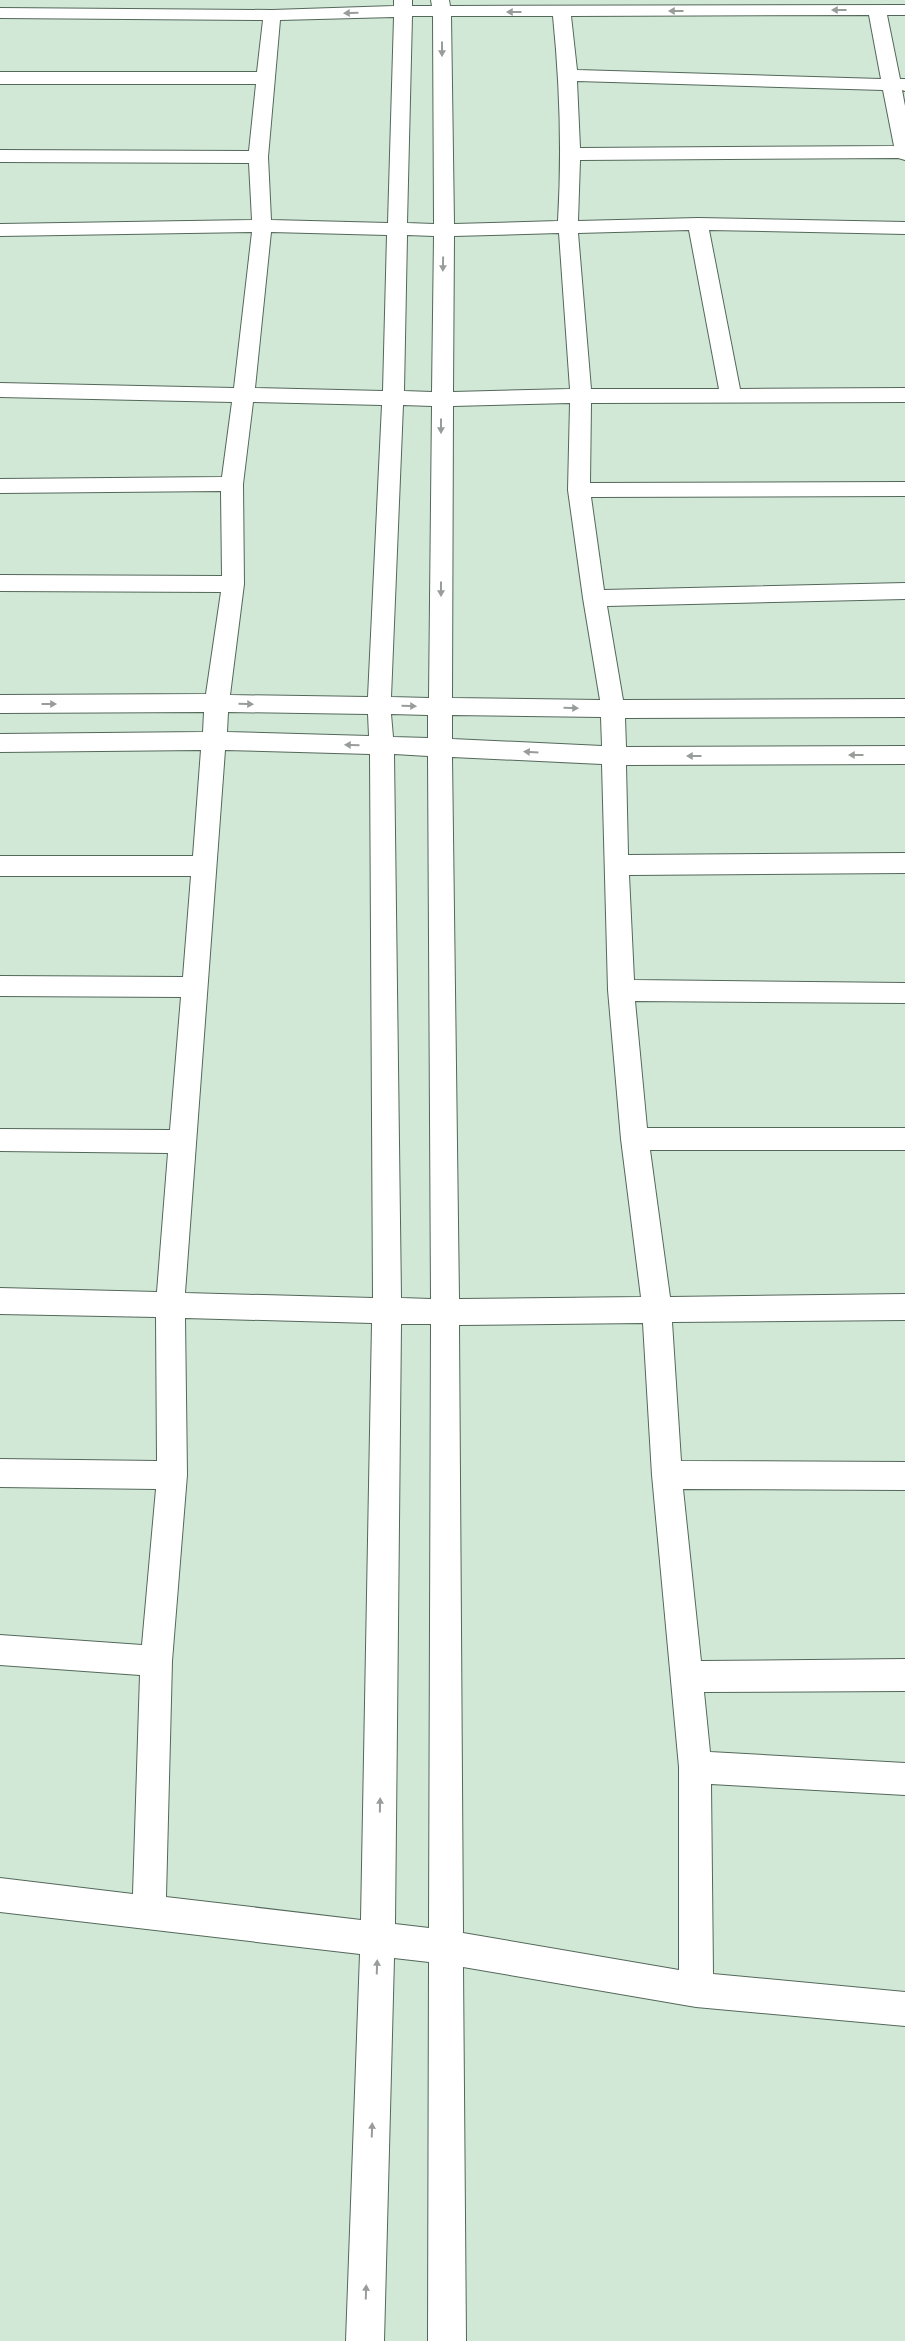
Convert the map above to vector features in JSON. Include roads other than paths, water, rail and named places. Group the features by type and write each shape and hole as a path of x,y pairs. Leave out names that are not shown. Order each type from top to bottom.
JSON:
{"street":[{"path":"365,2341 378,1938 387,1311 382,745 379,706 393,398 403,6"},
{"path":"0,13 272,15 403,6 562,12 905,10"},
{"path":"441,6 444,230 440,748 445,1312 447,2341"},
{"path":"571,154 905,153 898,84 877,10"},
{"path":"562,12 568,75 571,154 568,226 581,396 580,490 594,598 613,709 621,990 635,1139 657,1309 667,1475 695,1767 696,1990"},
{"path":"149,1911 156,1661 172,1475 170,1303 217,703 233,584 232,484 244,394 262,226 258,157 272,15"},
{"path":"568,75 898,84"},
{"path":"0,78 265,78"},
{"path":"0,156 258,157"},
{"path":"698,224 731,395"},
{"path":"0,230 262,226 444,230 698,224 905,228"},
{"path":"0,390 442,399 581,396 905,395"},
{"path":"0,486 232,484"},
{"path":"580,490 905,489"},
{"path":"0,583 233,584"},
{"path":"594,598 905,591"},
{"path":"0,704 217,703 613,709 905,708"},
{"path":"0,743 214,741 382,745 615,756 905,755"},
{"path":"616,865 905,863"},
{"path":"0,866 205,866"},
{"path":"0,986 194,986"},
{"path":"621,990 905,993"},
{"path":"635,1139 905,1139"},
{"path":"0,1140 182,1142"},
{"path":"0,1301 170,1303 445,1312 905,1307"},
{"path":"0,1472 172,1475"},
{"path":"667,1475 905,1476"},
{"path":"0,1650 156,1661"},
{"path":"685,1677 905,1675"},
{"path":"695,1767 905,1779"},
{"path":"0,1895 447,1947 696,1990 905,2009"}]}
